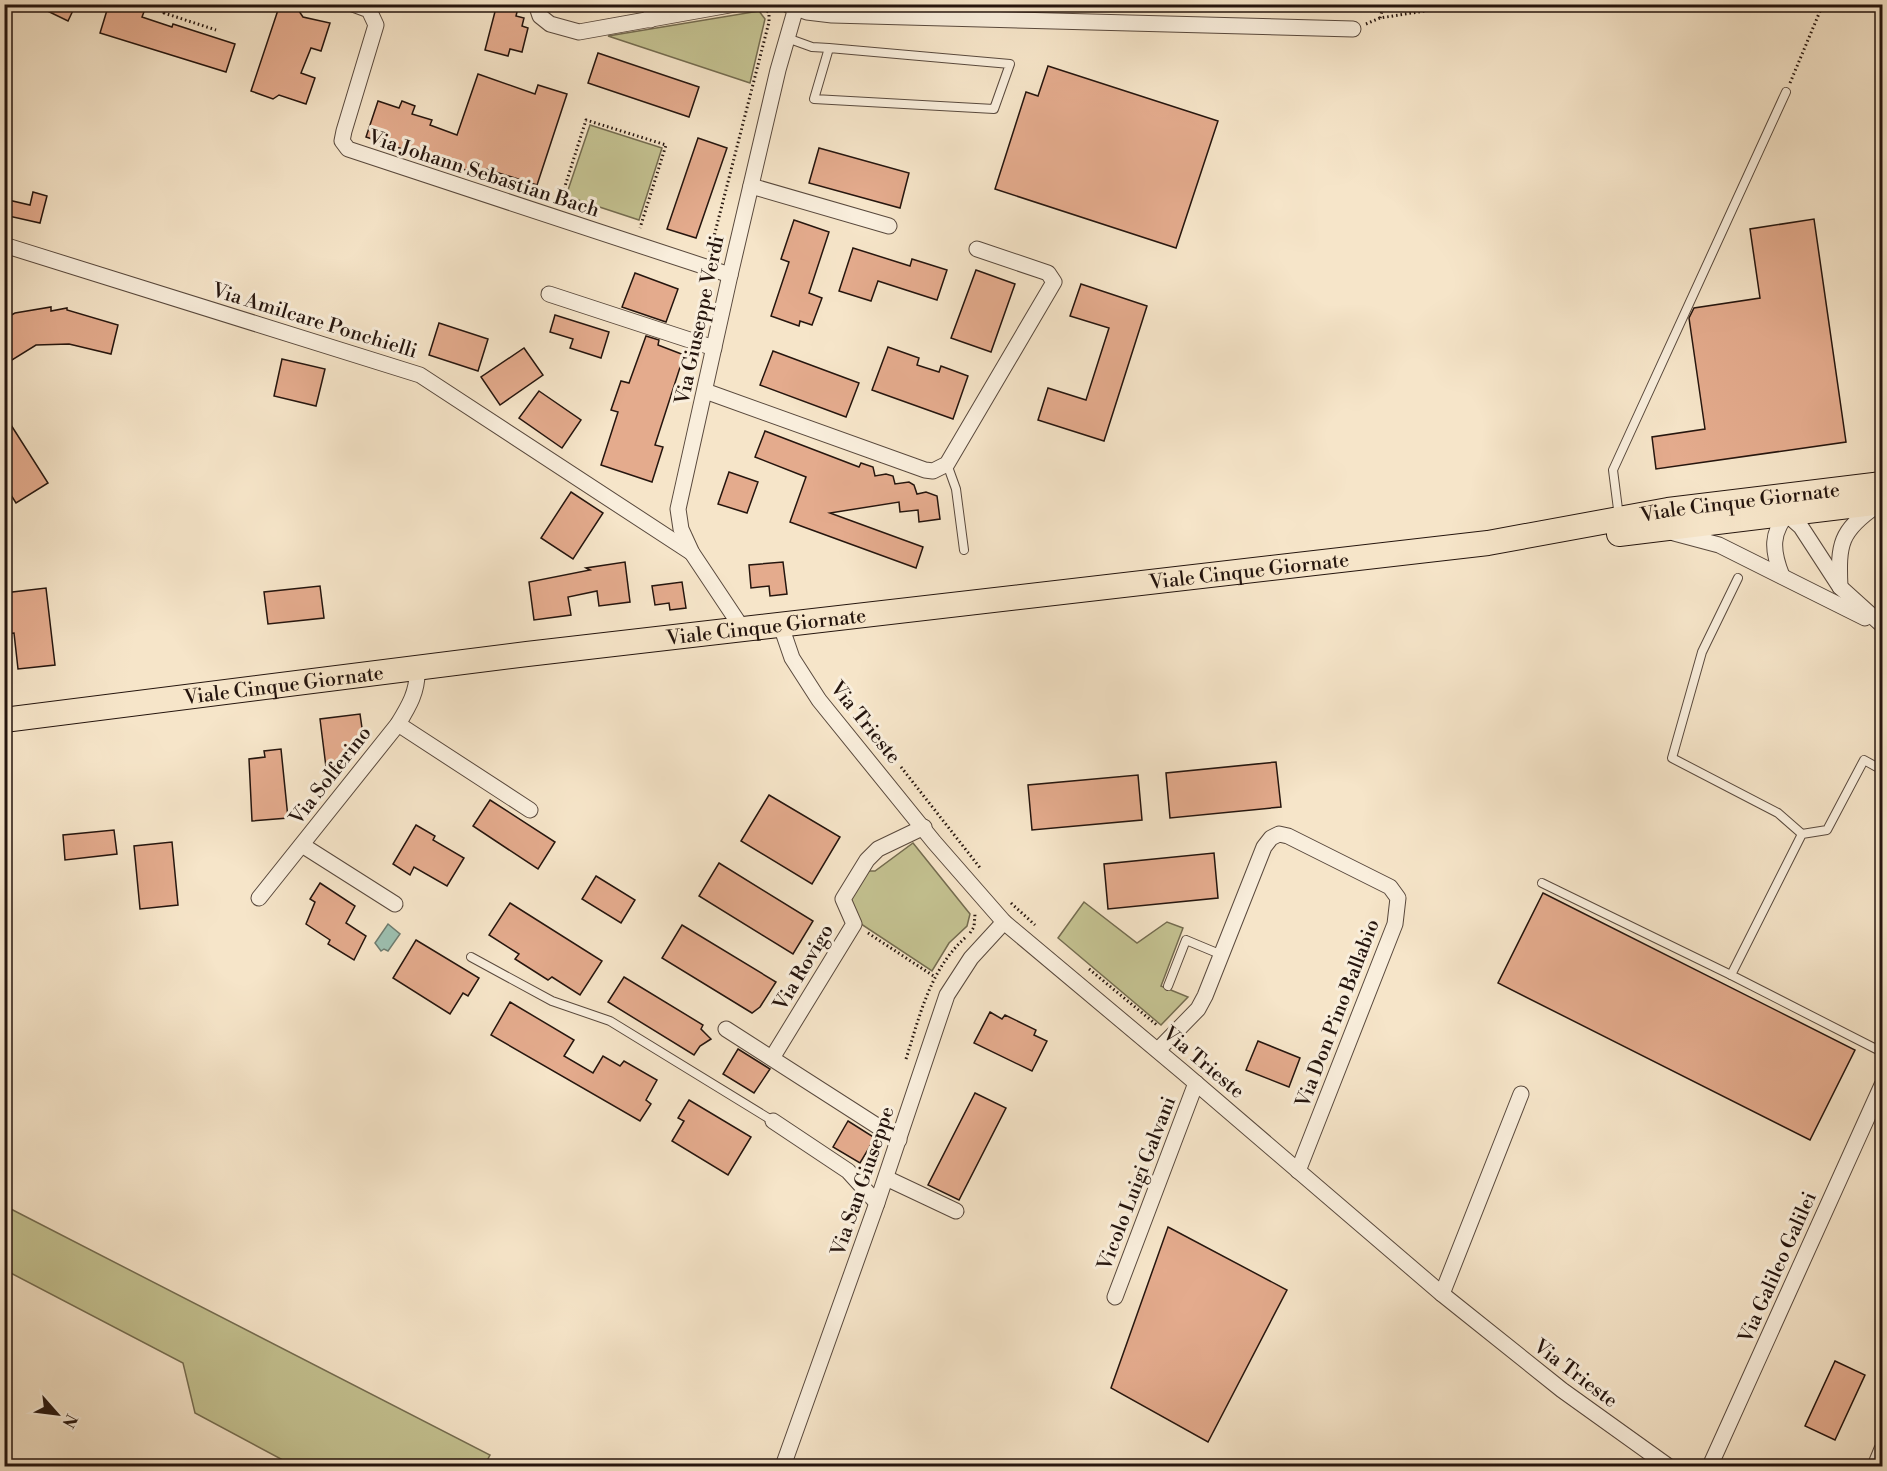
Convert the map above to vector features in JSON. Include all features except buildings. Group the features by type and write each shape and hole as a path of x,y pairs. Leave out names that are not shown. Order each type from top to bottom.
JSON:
{"main road":[{"name":"Viale Cinque Giornate","path":"1527,536 1578,539 1662,519 1882,495"},
{"name":"Viale Cinque Giornate","path":"4,720 417,670 527,654 744,631 1527,536 1619,518 1662,519 1787,514 1882,495"}],"street":[{"name":"Via Johann Sebastian Bach","path":"353,4 369,10 376,26 344,131 342,141 348,149 730,275"},
{"path":"536,4 540,16 550,24 579,32 735,4"},
{"path":"650,20 652,4"},
{"path":"793,5 832,15 1353,29"},
{"name":"Via Giuseppe Verdi","path":"744,631 710,576 692,554 681,529 678,509 730,275 788,38 793,5"},
{"path":"751,186 889,226"},
{"name":"Via Amilcare Ponchielli","path":"4,245 420,375 692,554"},
{"path":"705,391 925,470 933,471 947,464 1054,282 1048,273 977,249"},
{"path":"549,294 714,348"},
{"path":"1840,587 1838,554 1845,538 1854,521 1882,495"},
{"path":"1782,576 1774,556 1773,540 1780,522 1787,514 1801,527 1840,587 1882,626"},
{"path":"1662,519 1882,626"},
{"name":"Via Trieste","path":"781,626 792,658 819,700 1004,922 1158,1050 1442,1294 1562,1390 1668,1467"},
{"name":"Via Solferino","path":"259,898 398,724 412,700 417,684 417,670"},
{"path":"398,724 530,810"},
{"name":"Via Rovigo","path":"772,1058 854,924 843,899 867,860 878,849 924,827"},
{"name":"Via Don Pino Ballabio","path":"1158,1050 1198,1009 1222,955 1264,847 1271,838 1279,834 1390,887 1398,898 1395,924 1298,1171"},
{"path":"302,845 395,904"},
{"name":"Via San Giuseppe","path":"783,1467 886,1178 951,986 971,958 1004,922"},
{"path":"726,1029 899,1140"},
{"name":"Vicolo Luigi Galvani","path":"1115,1297 1196,1083"},
{"name":"Via Galileo Galilei","path":"1710,1467 1882,1085"},
{"path":"1442,1294 1521,1094"},
{"path":"773,1121 848,1171 877,1203"},
{"path":"886,1178 956,1211"},
{"path":"1875,1467 1882,1449"}],"lane":[{"path":"788,38 812,46 829,48 1010,64 994,109 814,99 829,48"},
{"path":"1619,518 1613,470 1786,92"},
{"path":"947,464 956,489 964,550"},
{"path":"1738,578 1702,651 1672,758 1778,813 1802,834"},
{"path":"1802,834 1827,830 1864,760 1882,770"},
{"path":"1731,975 1802,834"},
{"path":"1542,883 1882,1052"},
{"path":"1168,986 1186,940 1222,955"},
{"path":"471,957 552,1001 610,1021 773,1121"}],"path":[{"path":"167,4 164,13 216,30"},
{"path":"684,260 690,252 700,255 709,254 713,246 769,22 769,13 760,4"},
{"path":"1380,18 1384,4"},
{"path":"1353,29 1380,18 1469,4"},
{"path":"1786,92 1823,4"},
{"path":"555,219 586,120 666,145 635,244"},
{"path":"901,767 988,877"},
{"path":"1010,902 1042,930"},
{"path":"906,1061 935,976 950,951 974,927 974,909"},
{"path":"854,924 935,976"},
{"path":"1088,968 1170,1037"}],"shaded area":[{"path":"759,11 765,19 750,83 608,36"},
{"path":"590,125 662,148 639,220 566,196"},
{"path":"913,843 970,914 967,926 949,943 932,971 858,922 848,900 865,871 875,871"},
{"path":"1084,902 1137,943 1167,922 1183,928 1161,986 1188,997 1161,1025 1058,938"},
{"path":"388,924 400,934 388,951 384,949 381,951 375,943"},
{"path":"5,1206 490,1455 484,1466 294,1466 195,1413 183,1363 5,1270"}]}
